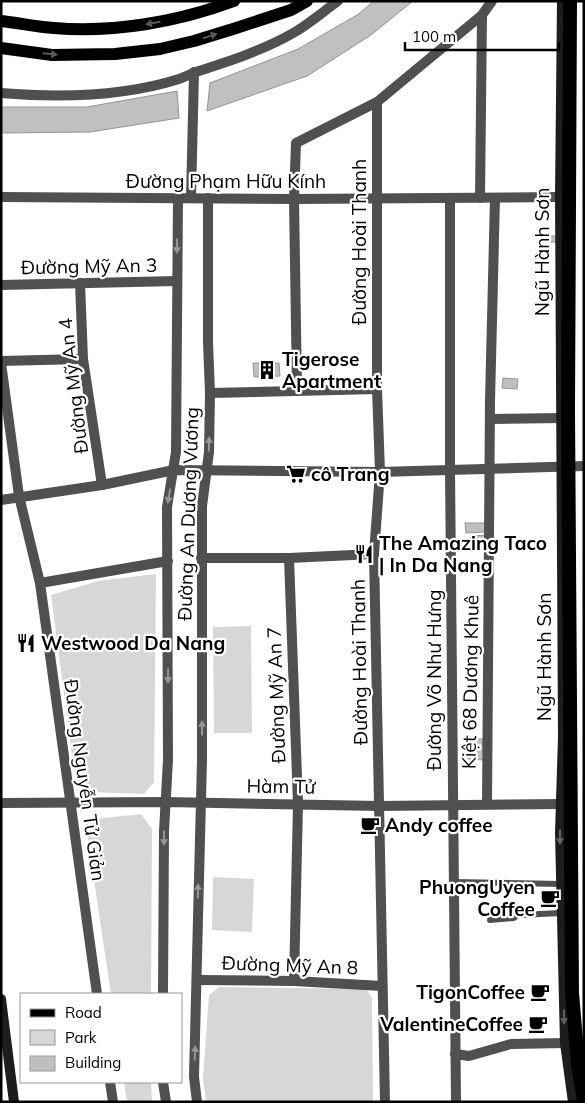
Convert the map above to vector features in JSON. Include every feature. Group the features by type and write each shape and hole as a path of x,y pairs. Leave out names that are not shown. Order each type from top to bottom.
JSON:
{"highway":[{"name":"Ngũ Hành Sơn","path":"570,1 568,411 572,466 566,804 572,993 578,1064 584,1101"}],"main road":[{"path":"1,21 55,28 115,28 171,20 234,1"},
{"path":"1,48 52,55 115,54 160,49 194,42 291,10 306,1"},
{"name":"Ngũ Hành Sơn","path":"562,1 560,197 561,418 572,466"},
{"name":"Ngũ Hành Sơn","path":"566,804 561,884 565,1043 573,1102"},
{"path":"1,999 14,1102"}],"street":[{"path":"1,94 50,96 89,94 138,88 178,79 194,72 230,62 274,43 295,32 338,1"},
{"path":"297,390 294,199 296,143 378,102 492,1"},
{"path":"480,198 482,9"},
{"path":"191,198 194,72"},
{"name":"Đường Hoài Thanh","path":"378,102 377,389 380,472 374,554 385,1102"},
{"name":"Đường Phạm Hữu Kính","path":"1,197 294,199 560,197"},
{"name":"Đường An Dương Vương","path":"164,993 164,831 168,760 167,506 176,452 178,198"},
{"name":"Đường An Dương Vương","path":"197,1102 194,1077 201,803 201,558 202,506 207,470 210,393 208,198"},
{"name":"Đường Võ Như Hưng","path":"450,198 450,471 456,1102"},
{"path":"490,470 495,198"},
{"name":"Đường Mỹ An 3","path":"1,285 177,281"},
{"name":"Đường Mỹ An 4","path":"80,283 83,359 102,485"},
{"path":"1,362 83,359"},
{"name":"Đường Nguyễn Tử Giản","path":"1,362 19,496 40,583 97,993"},
{"path":"210,393 377,389"},
{"path":"490,419 561,418"},
{"path":"1,500 102,485 174,470 380,472 572,466"},
{"name":"Kiệt 68 Dương Khuê","path":"486,804 490,470"},
{"path":"201,558 289,558 374,554"},
{"name":"Đường Mỹ An 7","path":"289,558 298,804 294,981"},
{"path":"40,583 168,561"},
{"name":"Hàm Tử","path":"1,803 166,802 380,806 566,804"},
{"name":"Đường Mỹ An 8","path":"197,980 294,981 382,986"},
{"path":"456,1054 469,1056 511,1044 565,1043"},
{"path":"110,1083 112,1102"},
{"path":"163,1083 166,1102"}],"lane":[{"path":"454,882 561,884"},
{"path":"490,920 514,918 517,915 562,913"}],"green space":[{"path":"156,574 154,782 144,794 89,792 76,786 51,595 98,581"},
{"path":"251,626 252,733 214,733 213,627"},
{"path":"141,814 152,829 151,993 111,993 85,820"},
{"path":"213,877 254,879 252,932 212,930"},
{"path":"219,987 366,989 372,998 373,1102 206,1102 203,1078 209,995"},
{"path":"124,1083 151,1083 152,1102 127,1102"}],"building":[{"path":"374,1 413,1 371,35 307,76 207,111 210,83 298,49 357,15"},
{"path":"177,91 179,118 90,132 1,133 1,107 87,107"},
{"path":"539,236 556,236 556,242 539,242"},
{"name":"Tigerose Apartment","path":"253,363 279,363 280,376 254,377"},
{"path":"503,378 518,379 517,389 502,388"},
{"path":"465,523 485,523 485,532 466,533"},
{"path":"486,535 487,546 472,546 472,536"},
{"path":"467,739 483,739 482,748 467,747"},
{"path":"468,749 485,749 484,760 468,759"}],"place":[{"name":"Tigerose Apartment","path":"267,370"},
{"name":"cô Trang","path":"296,474"},
{"name":"The Amazing Taco | In Da Nang","path":"364,554"},
{"name":"Westwood Da Nang","path":"26,643"},
{"name":"Andy coffee","path":"370,825"},
{"name":"PhuongUyen Coffee","path":"550,898"},
{"name":"TigonCoffee","path":"540,992"},
{"name":"ValentineCoffee","path":"538,1024"}]}
